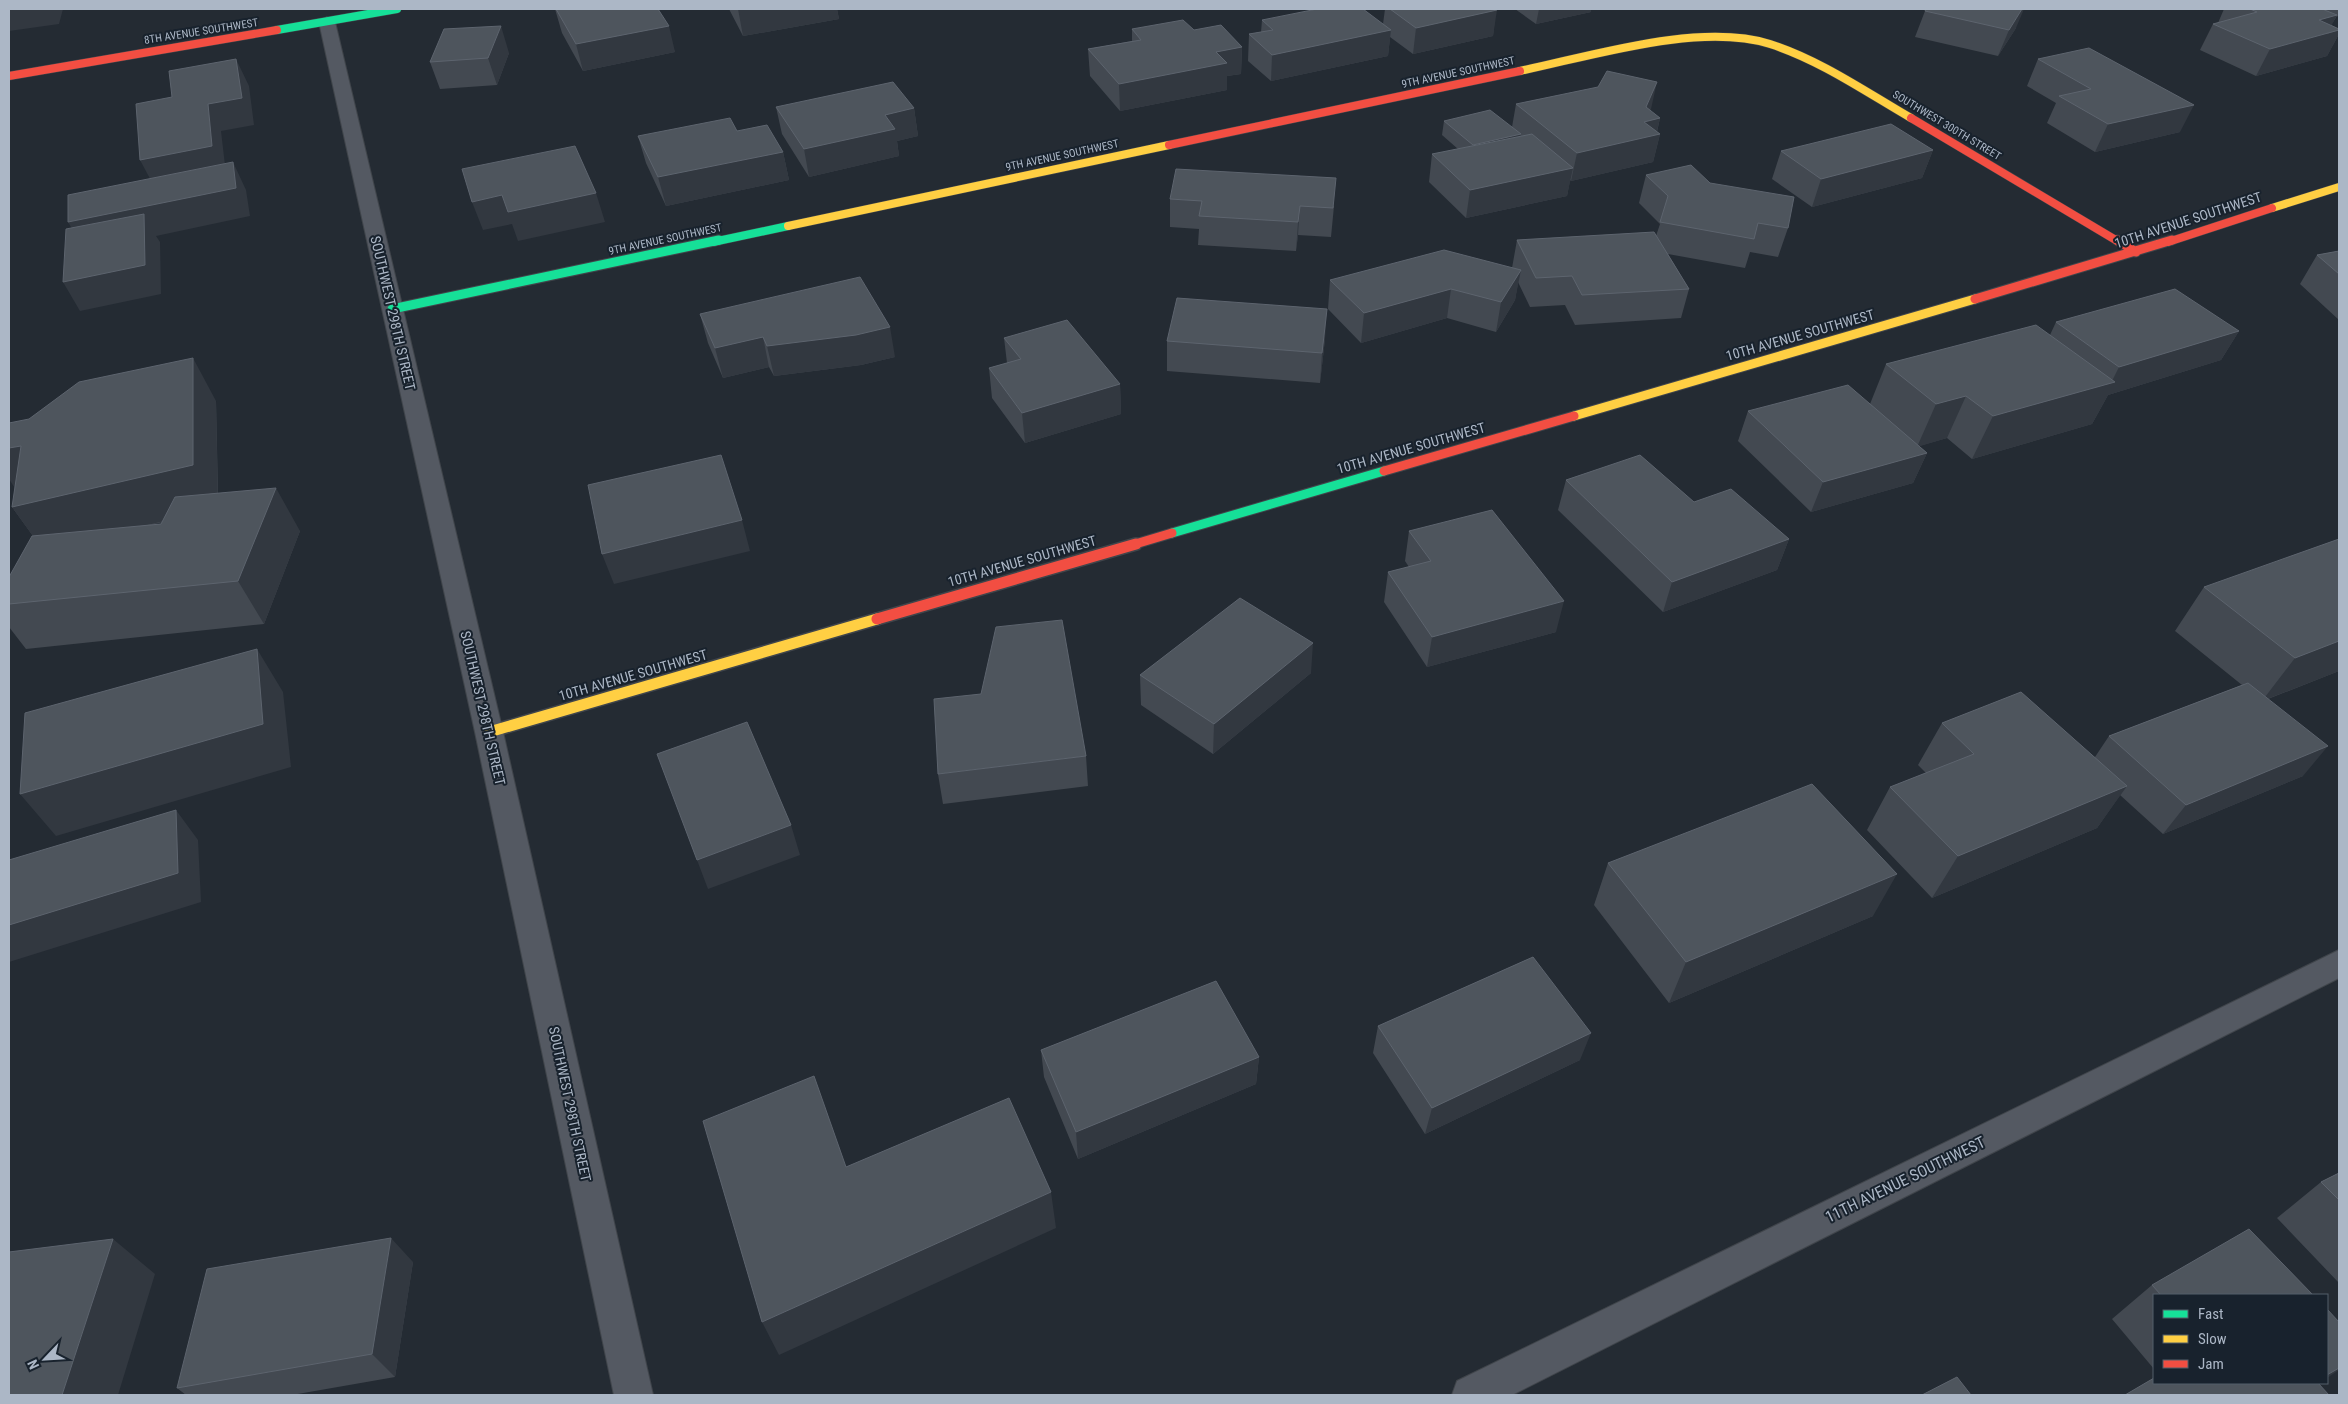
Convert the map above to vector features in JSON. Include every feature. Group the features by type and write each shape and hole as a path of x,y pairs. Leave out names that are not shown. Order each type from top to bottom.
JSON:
{"street":[{"name":"8TH AVENUE SOUTHWEST","path":"9,76 327,22 389,9"},
{"name":"SOUTHWEST 298TH STREET","path":"327,22 489,732 634,1395"},
{"name":"9TH AVENUE SOUTHWEST","path":"392,309 1679,38 1710,34 1737,37"},
{"name":"SOUTHWEST 300TH STREET","path":"1737,37 1771,43 1822,65 2136,252"},
{"name":"10TH AVENUE SOUTHWEST","path":"489,732 2136,252 2339,187"},
{"name":"11TH AVENUE SOUTHWEST","path":"1471,1395 2339,963"}],"building":[{"path":"556,9 658,9 669,26 576,44"},
{"path":"1317,9 1363,9 1391,30 1272,55 1249,34 1273,30 1262,20"},
{"path":"1390,9 1496,9 1497,10 1416,28"},
{"path":"1926,9 2022,9 2009,30 1925,11"},
{"path":"2250,9 2322,9 2337,15 2319,20 2339,30 2270,49 2213,24 2257,12"},
{"path":"1183,20 1194,30 1221,25 1242,47 1216,52 1227,63 1119,84 1088,49 1141,40 1132,29"},
{"path":"501,26 488,58 430,62 444,29"},
{"path":"2089,48 2194,105 2108,124 2059,96 2091,89 2038,59"},
{"path":"236,59 242,98 208,104 212,146 140,160 136,104 172,97 169,71"},
{"path":"1607,71 1657,82 1646,107 1660,118 1644,122 1660,134 1577,153 1516,104 1598,87"},
{"path":"893,82 914,108 885,115 895,129 804,149 776,107"},
{"path":"1490,110 1521,134 1473,145 1444,121"},
{"path":"730,118 737,131 767,125 783,152 658,177 638,136"},
{"path":"1891,124 1933,150 1821,179 1781,151"},
{"path":"1532,134 1573,168 1470,190 1432,154"},
{"path":"575,146 596,193 508,212 502,195 472,202 462,169"},
{"path":"233,162 236,188 68,222 68,195"},
{"path":"1691,165 1710,183 1794,197 1788,228 1758,223 1754,239 1660,222 1668,196 1646,175"},
{"path":"1176,169 1336,178 1333,208 1300,206 1298,222 1199,216 1202,201 1170,199"},
{"path":"144,214 145,265 63,282 66,229"},
{"path":"1654,232 1689,289 1582,295 1572,276 1536,278 1517,240"},
{"path":"1444,250 1521,270 1501,302 1451,289 1364,313 1330,280"},
{"path":"2339,251 2339,274 2317,255"},
{"path":"860,277 890,327 856,335 767,346 763,337 715,348 700,314"},
{"path":"2175,289 2239,331 2119,367 2056,322"},
{"path":"1177,298 1327,309 1322,353 1167,341"},
{"path":"1067,320 1120,384 1022,413 989,368 1021,359 1004,338"},
{"path":"2036,325 2115,382 1993,416 1966,396 1936,404 1886,364"},
{"path":"193,358 193,465 12,507 21,446 9,448 9,423 29,419 79,382"},
{"path":"1848,385 1927,453 1823,482 1748,411"},
{"path":"721,455 742,520 602,554 588,485"},
{"path":"1640,455 1694,502 1731,489 1789,539 1672,582 1566,480"},
{"path":"276,488 238,581 9,604 9,577 32,536 161,524 175,497"},
{"path":"1492,510 1564,601 1432,637 1388,572 1431,561 1409,531"},
{"path":"2339,539 2339,641 2295,658 2204,587"},
{"path":"1240,598 1313,643 1214,724 1140,675"},
{"path":"1062,620 1086,756 938,774 934,699 981,694 996,627"},
{"path":"257,649 263,724 20,794 25,713"},
{"path":"2248,683 2328,746 2186,805 2109,736"},
{"path":"2021,692 2127,786 1958,856 1890,787 1974,754 1942,723"},
{"path":"747,722 791,825 697,860 657,754"},
{"path":"1812,784 1897,874 1686,962 1608,863"},
{"path":"176,810 178,873 9,925 9,860"},
{"path":"1533,957 1591,1033 1432,1108 1378,1026"},
{"path":"1216,981 1259,1057 1076,1132 1041,1050"},
{"path":"814,1076 846,1167 1009,1098 1051,1192 762,1322 703,1121"},
{"path":"2339,1173 2339,1200 2321,1182"},
{"path":"2249,1229 2312,1294 2160,1294 2152,1285"},
{"path":"391,1238 372,1354 177,1388 207,1269"},
{"path":"113,1239 62,1395 9,1395 9,1252"},
{"path":"2328,1310 2339,1322 2339,1368 2328,1374"},
{"path":"1957,1377 1971,1395 1922,1395"},
{"path":"2153,1379 2153,1384 2319,1384 2329,1395 2125,1395"}],"traffic: fast":[{"path":"277,30 397,9"},
{"path":"392,309 788,226"},
{"path":"1172,533 1384,471"}],"traffic: slow":[{"path":"1520,71 1679,38 1735,37 1769,44 1803,57 1911,118"},
{"path":"788,226 1169,145"},
{"path":"2272,208 2339,187"},
{"path":"1574,416 1975,299"},
{"path":"489,732 877,619"}],"traffic: jam":[{"path":"9,76 277,30"},
{"path":"1169,145 1520,71"},
{"path":"1911,118 2136,252"},
{"path":"1975,299 2136,252 2272,208"},
{"path":"1384,471 1574,416"},
{"path":"877,619 1172,533"}]}
